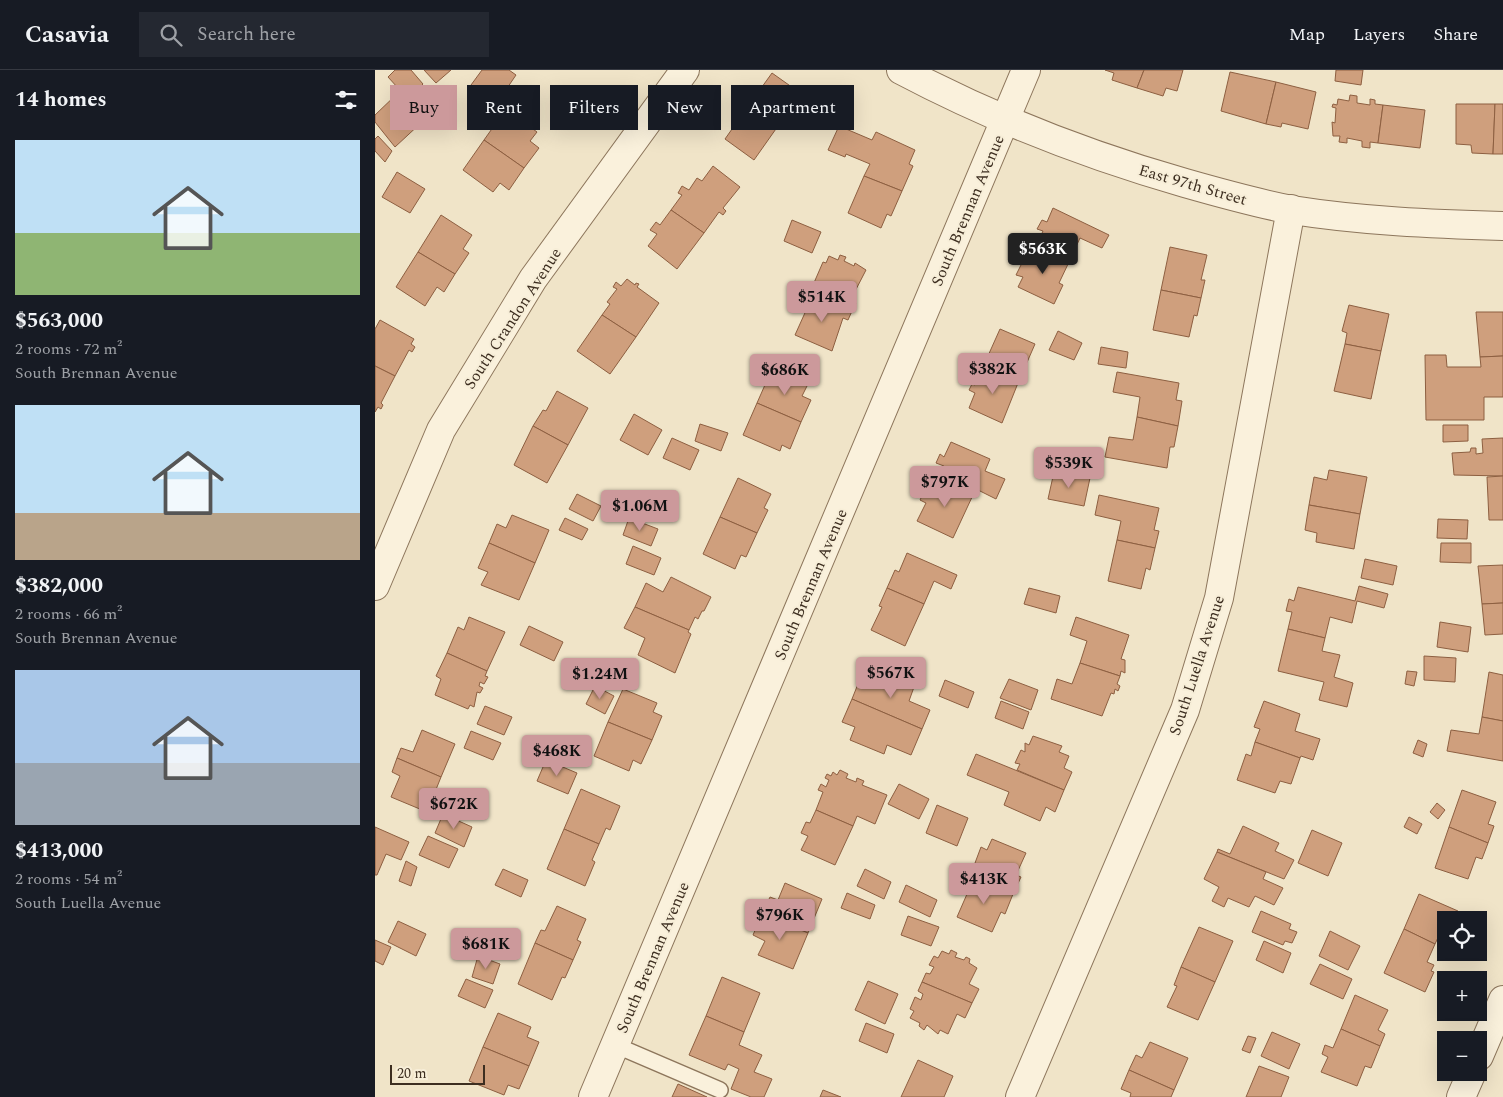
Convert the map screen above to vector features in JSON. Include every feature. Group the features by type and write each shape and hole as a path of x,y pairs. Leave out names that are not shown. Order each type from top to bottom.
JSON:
{"street":[{"name":"South Crandon Avenue","path":"375,586 441,430 533,279 685,70"},
{"name":"East 97th Street","path":"901,70 1005,120 1087,154 1235,197 1291,209 1340,216 1419,223 1503,226"},
{"name":"South Brennan Avenue","path":"593,1097 1026,70"},
{"name":"South Luella Avenue","path":"1020,1097 1188,701 1219,598 1291,209"},
{"path":"1487,1037 1503,1000"},
{"path":"1461,1097 1468,1081"}],"lane":[{"path":"615,1045 719,1090"}],"building":[{"path":"395,70 411,70 423,84 395,85 388,77"},
{"path":"424,70 451,70 436,83"},
{"path":"482,70 509,70 516,75 509,85 471,85"},
{"path":"1105,70 1144,70 1137,88 1112,80 1114,73"},
{"path":"1144,70 1183,70 1177,91 1166,88 1163,96 1137,88"},
{"path":"1336,70 1363,70 1361,85 1335,81"},
{"path":"1230,72 1276,82 1266,124 1221,111"},
{"path":"772,73 789,85 763,85"},
{"path":"1276,82 1316,92 1308,129 1282,123 1281,127 1266,124"},
{"path":"1350,95 1357,96 1357,103 1370,105 1370,99 1375,100 1375,104 1383,105 1378,143 1370,142 1370,148 1362,147 1362,141 1347,138 1347,143 1339,142 1340,136 1333,136 1332,122 1335,123 1336,108 1332,107 1333,104 1337,105 1338,99 1349,101"},
{"path":"390,101 390,130 413,130 395,147 375,122 375,115"},
{"path":"1456,104 1495,104 1493,154 1472,153 1471,145 1456,144"},
{"path":"1495,104 1503,104 1503,154 1493,154"},
{"path":"1383,105 1425,110 1420,148 1378,143"},
{"path":"491,130 534,130 537,132 530,141 539,148 524,168 484,140"},
{"path":"731,130 775,130 754,160 725,139"},
{"path":"837,130 848,130 872,140 876,132 915,150 909,164 913,166 902,191 864,176 870,164 846,154 845,157 828,150"},
{"path":"378,136 392,151 385,162 375,151 375,139"},
{"path":"484,140 524,168 509,190 500,183 493,192 463,170"},
{"path":"713,166 740,187 723,208 726,211 723,215 719,212 704,233 671,210 682,195 678,193 682,186 689,190 697,178 702,181"},
{"path":"397,172 425,189 410,213 382,197"},
{"path":"864,176 902,191 891,216 887,214 881,228 848,213"},
{"path":"1053,208 1109,235 1102,248 1080,238 1069,262 1035,248 1043,231 1037,229 1042,220 1047,222"},
{"path":"671,210 704,233 677,269 648,246 657,234 650,230 656,222 660,225"},
{"path":"441,215 472,235 463,249 469,253 455,274 418,252"},
{"path":"792,220 821,232 812,253 784,241"},
{"path":"1170,247 1207,255 1201,280 1205,280 1201,298 1161,290"},
{"path":"1035,248 1069,262 1059,283 1063,285 1054,304 1018,287 1023,277 1016,275 1023,261 1028,264"},
{"path":"418,252 455,274 444,292 437,287 425,306 396,287"},
{"path":"840,255 846,257 844,261 854,266 855,263 866,270 850,301 856,303 852,311 810,292 823,262 826,263 829,256 838,260"},
{"path":"627,279 635,285 636,283 639,284 637,287 659,303 636,337 602,315 610,304 607,302 617,289 613,287 616,282 621,286"},
{"path":"1161,290 1201,298 1197,316 1194,315 1189,337 1153,330"},
{"path":"813,295 852,311 848,320 843,318 832,351 795,335"},
{"path":"1349,305 1389,314 1381,351 1345,344 1347,333 1342,331"},
{"path":"1476,312 1503,312 1503,356 1480,357"},
{"path":"602,315 636,337 610,374 577,351"},
{"path":"380,320 414,339 411,344 415,347 412,352 409,350 395,376 375,366 375,329"},
{"path":"1000,329 1035,344 1018,383 983,367"},
{"path":"1058,331 1082,343 1074,360 1049,350"},
{"path":"1345,344 1381,351 1371,399 1334,391"},
{"path":"1101,347 1128,352 1126,368 1098,364"},
{"path":"1425,355 1446,355 1447,367 1481,367 1480,357 1503,356 1503,397 1484,397 1484,420 1426,420"},
{"path":"375,366 395,376 381,403 383,405 381,409 378,407 375,412"},
{"path":"983,367 1018,383 1002,423 969,408 975,393 969,390 972,384 975,385"},
{"path":"772,369 808,384 802,396 811,400 801,422 757,403"},
{"path":"1117,372 1179,383 1176,400 1182,401 1178,426 1137,417 1140,397 1113,392"},
{"path":"557,391 588,408 568,445 533,426 543,410 546,411"},
{"path":"757,403 801,422 790,449 782,445 780,451 743,435"},
{"path":"634,414 662,430 648,455 620,440"},
{"path":"1137,417 1178,426 1174,447 1170,447 1167,468 1105,457 1109,437 1133,440"},
{"path":"700,424 728,433 721,451 695,441"},
{"path":"1443,425 1468,425 1468,441 1443,442"},
{"path":"533,426 568,445 547,483 514,465"},
{"path":"672,438 699,450 690,470 663,458"},
{"path":"1503,438 1503,476 1454,475 1452,453 1470,452 1471,448 1476,448 1476,454 1483,453 1482,439"},
{"path":"951,442 990,459 985,471 1005,479 996,499 976,489 973,495 937,480 944,466 936,463 940,454 944,457"},
{"path":"1329,470 1367,477 1360,514 1309,505 1314,477 1327,480"},
{"path":"1054,472 1090,478 1084,506 1048,499"},
{"path":"1503,476 1503,520 1489,520 1487,477"},
{"path":"738,478 771,494 764,508 768,510 757,533 720,517"},
{"path":"937,480 973,495 953,538 917,521 926,503 920,500 923,494 930,496"},
{"path":"577,494 601,506 593,521 569,509"},
{"path":"1099,495 1159,508 1154,530 1159,531 1155,548 1117,540 1121,521 1095,515"},
{"path":"1309,505 1360,514 1354,549 1316,542 1317,533 1305,530"},
{"path":"512,515 549,530 535,563 489,543 497,524 506,528"},
{"path":"720,517 757,533 746,557 741,555 735,569 703,554"},
{"path":"565,518 588,529 582,540 559,530"},
{"path":"629,518 658,529 651,546 623,535"},
{"path":"1438,519 1468,520 1467,539 1437,538"},
{"path":"1117,540 1155,548 1150,570 1146,568 1141,589 1108,581"},
{"path":"489,543 535,563 519,600 481,585 488,572 478,568"},
{"path":"1441,543 1471,543 1471,563 1440,562"},
{"path":"633,546 661,558 654,575 626,564"},
{"path":"907,553 957,575 951,589 934,581 924,604 887,588 895,570 899,572"},
{"path":"1365,559 1397,566 1393,585 1361,578"},
{"path":"1503,565 1503,603 1482,604 1478,566"},
{"path":"671,577 711,597 698,619 695,617 689,630 635,607 646,583 663,592"},
{"path":"1359,586 1388,594 1384,608 1357,601 1352,623 1330,617 1325,638 1288,629 1292,612 1286,611 1289,599 1294,601 1298,587 1355,601"},
{"path":"887,588 924,604 905,646 871,630 882,607 879,606"},
{"path":"1029,588 1060,596 1056,613 1024,604"},
{"path":"1503,603 1503,634 1485,635 1482,604"},
{"path":"635,607 689,630 688,632 691,634 675,673 638,655 645,638 624,628"},
{"path":"469,617 505,632 487,671 447,653 458,627 464,630"},
{"path":"1076,617 1129,635 1121,659 1125,660 1125,673 1121,671 1120,676 1080,663 1087,641 1070,635"},
{"path":"1440,622 1471,627 1468,652 1437,647"},
{"path":"529,626 563,642 554,661 520,645"},
{"path":"1288,629 1325,638 1322,651 1340,655 1334,677 1353,683 1347,707 1319,700 1324,682 1278,671"},
{"path":"447,653 487,671 485,676 488,677 484,684 480,682 479,686 483,688 480,693 477,692 474,707 470,705 468,709 435,695 441,679 436,676"},
{"path":"1424,656 1456,658 1455,682 1424,680"},
{"path":"1080,663 1120,676 1117,684 1120,686 1118,691 1115,689 1114,694 1111,693 1102,716 1051,699 1057,679 1072,684"},
{"path":"876,671 914,687 909,701 930,710 922,729 852,699 860,679 870,683"},
{"path":"1407,671 1417,672 1414,686 1405,684"},
{"path":"1489,672 1503,675 1503,721 1482,717"},
{"path":"1009,679 1038,690 1031,710 1000,698"},
{"path":"945,680 974,692 968,708 939,696"},
{"path":"595,686 614,696 605,714 586,704"},
{"path":"623,689 657,703 653,712 662,716 652,740 608,722"},
{"path":"852,699 922,729 911,755 887,745 884,754 850,740 855,727 842,722"},
{"path":"1001,701 1029,712 1023,729 995,718"},
{"path":"1264,701 1300,714 1295,731 1320,739 1313,760 1301,756 1300,758 1255,742 1260,729 1254,727"},
{"path":"485,706 512,717 504,735 477,724"},
{"path":"1482,717 1503,721 1503,761 1447,751 1451,730 1479,734"},
{"path":"608,722 652,740 641,764 633,760 629,771 594,756"},
{"path":"422,730 455,744 441,777 397,758 401,748 413,752"},
{"path":"471,731 501,743 493,760 464,748"},
{"path":"1033,736 1062,746 1059,752 1069,756 1064,768 1072,772 1064,790 1017,770 1020,764 1015,763 1021,750 1025,752 1025,743 1029,745"},
{"path":"1418,740 1427,744 1423,757 1413,753"},
{"path":"1255,742 1300,758 1291,784 1280,781 1275,793 1237,780 1246,754 1251,756"},
{"path":"976,754 1064,790 1055,812 1046,807 1040,821 1004,805 1009,792 967,775"},
{"path":"397,758 441,777 427,812 391,797 400,776 392,772"},
{"path":"546,760 577,773 568,794 537,781"},
{"path":"840,770 848,774 846,778 856,782 857,778 864,781 862,785 887,795 875,824 857,816 853,826 816,810 823,792 818,790 821,784 826,787 829,780 825,778 827,774 831,776 833,772 837,775"},
{"path":"899,784 929,799 919,819 888,804"},
{"path":"581,789 620,806 610,830 606,828 599,844 564,829"},
{"path":"1462,790 1496,802 1488,824 1494,826 1488,843 1449,827"},
{"path":"1437,803 1445,810 1438,819 1430,812"},
{"path":"937,805 968,818 957,846 926,833"},
{"path":"816,810 853,826 835,865 801,850 808,836 801,833 806,822 810,823"},
{"path":"443,814 472,827 464,847 435,833"},
{"path":"1409,817 1422,824 1417,834 1404,827"},
{"path":"1243,826 1279,843 1275,851 1294,860 1284,879 1217,852 1218,849 1230,854"},
{"path":"375,827 409,842 401,860 386,854 377,875 375,875"},
{"path":"1449,827 1488,843 1482,859 1476,857 1468,879 1435,868"},
{"path":"564,829 599,844 592,860 595,862 585,886 547,869"},
{"path":"1312,830 1342,843 1328,876 1298,863"},
{"path":"428,836 458,849 449,868 419,855"},
{"path":"992,839 1026,853 1016,875 1021,877 1013,894 974,878 979,865 975,863 981,847 987,850"},
{"path":"1217,852 1266,872 1263,879 1283,888 1274,905 1255,896 1249,907 1228,898 1224,907 1212,901 1219,887 1204,879"},
{"path":"406,861 417,867 411,886 399,881"},
{"path":"503,869 528,880 521,897 495,885"},
{"path":"865,869 891,882 884,899 857,886"},
{"path":"974,878 1013,894 1005,914 1001,912 992,932 957,917"},
{"path":"785,883 822,899 808,933 762,914 770,897 778,900"},
{"path":"906,885 937,900 930,917 899,902"},
{"path":"847,893 875,905 870,919 841,908"},
{"path":"1419,894 1458,911 1437,911 1437,940 1435,944 1404,929"},
{"path":"557,906 586,919 577,940 581,942 573,960 535,943 541,930 545,931"},
{"path":"1261,911 1291,924 1289,929 1297,932 1292,943 1285,941 1283,945 1252,932"},
{"path":"762,914 808,933 793,969 758,955 765,941 753,935"},
{"path":"908,916 939,927 931,946 901,935"},
{"path":"398,921 426,934 416,956 388,942"},
{"path":"1199,927 1233,941 1215,982 1181,967"},
{"path":"1404,929 1435,944 1427,962 1434,965 1431,971 1434,972 1425,992 1384,973"},
{"path":"1330,931 1360,946 1348,970 1319,956"},
{"path":"375,940 391,947 383,965 375,961"},
{"path":"1264,941 1291,953 1283,973 1256,960"},
{"path":"535,943 573,960 565,978 562,977 552,1000 518,984"},
{"path":"951,950 957,953 955,957 964,960 966,957 970,959 969,963 977,968 969,984 979,989 972,1003 922,982 926,973 930,974 934,967 929,965 934,956 938,958 942,951 949,954"},
{"path":"478,956 500,964 493,984 472,977"},
{"path":"1320,964 1352,979 1343,999 1310,984"},
{"path":"1181,967 1215,982 1198,1020 1167,1007 1177,986 1174,985"},
{"path":"722,977 760,993 744,1032 706,1016"},
{"path":"466,979 493,990 485,1008 458,996"},
{"path":"868,981 898,994 885,1024 855,1010"},
{"path":"922,982 972,1003 965,1018 957,1014 948,1034 940,1030 938,1034 927,1025 924,1030 919,1026 920,1023 910,1018 914,1011 910,1009 915,997 921,1000 923,994 918,991"},
{"path":"1355,995 1388,1010 1378,1030 1385,1034 1380,1046 1341,1029"},
{"path":"498,1013 531,1027 527,1037 539,1042 529,1066 483,1047"},
{"path":"706,1016 744,1032 739,1045 762,1055 754,1072 772,1079 764,1097 751,1097 731,1089 739,1069 728,1064 725,1070 689,1055"},
{"path":"866,1023 894,1034 887,1053 859,1041"},
{"path":"1341,1029 1380,1046 1371,1068 1365,1066 1357,1086 1321,1072 1328,1057 1322,1054 1325,1045 1333,1048"},
{"path":"1272,1032 1300,1044 1289,1069 1261,1056"},
{"path":"1248,1036 1256,1038 1250,1053 1242,1050"},
{"path":"1150,1042 1188,1058 1174,1090 1129,1070 1136,1055 1142,1058"},
{"path":"483,1047 529,1066 519,1089 508,1085 504,1095 469,1081"},
{"path":"918,1060 953,1076 944,1097 901,1097"},
{"path":"1259,1066 1289,1077 1281,1097 1246,1097"},
{"path":"1129,1070 1174,1090 1171,1097 1130,1097 1131,1093 1121,1089"},
{"path":"678,1084 707,1097 672,1097"},
{"path":"823,1090 841,1097 820,1097"}]}
